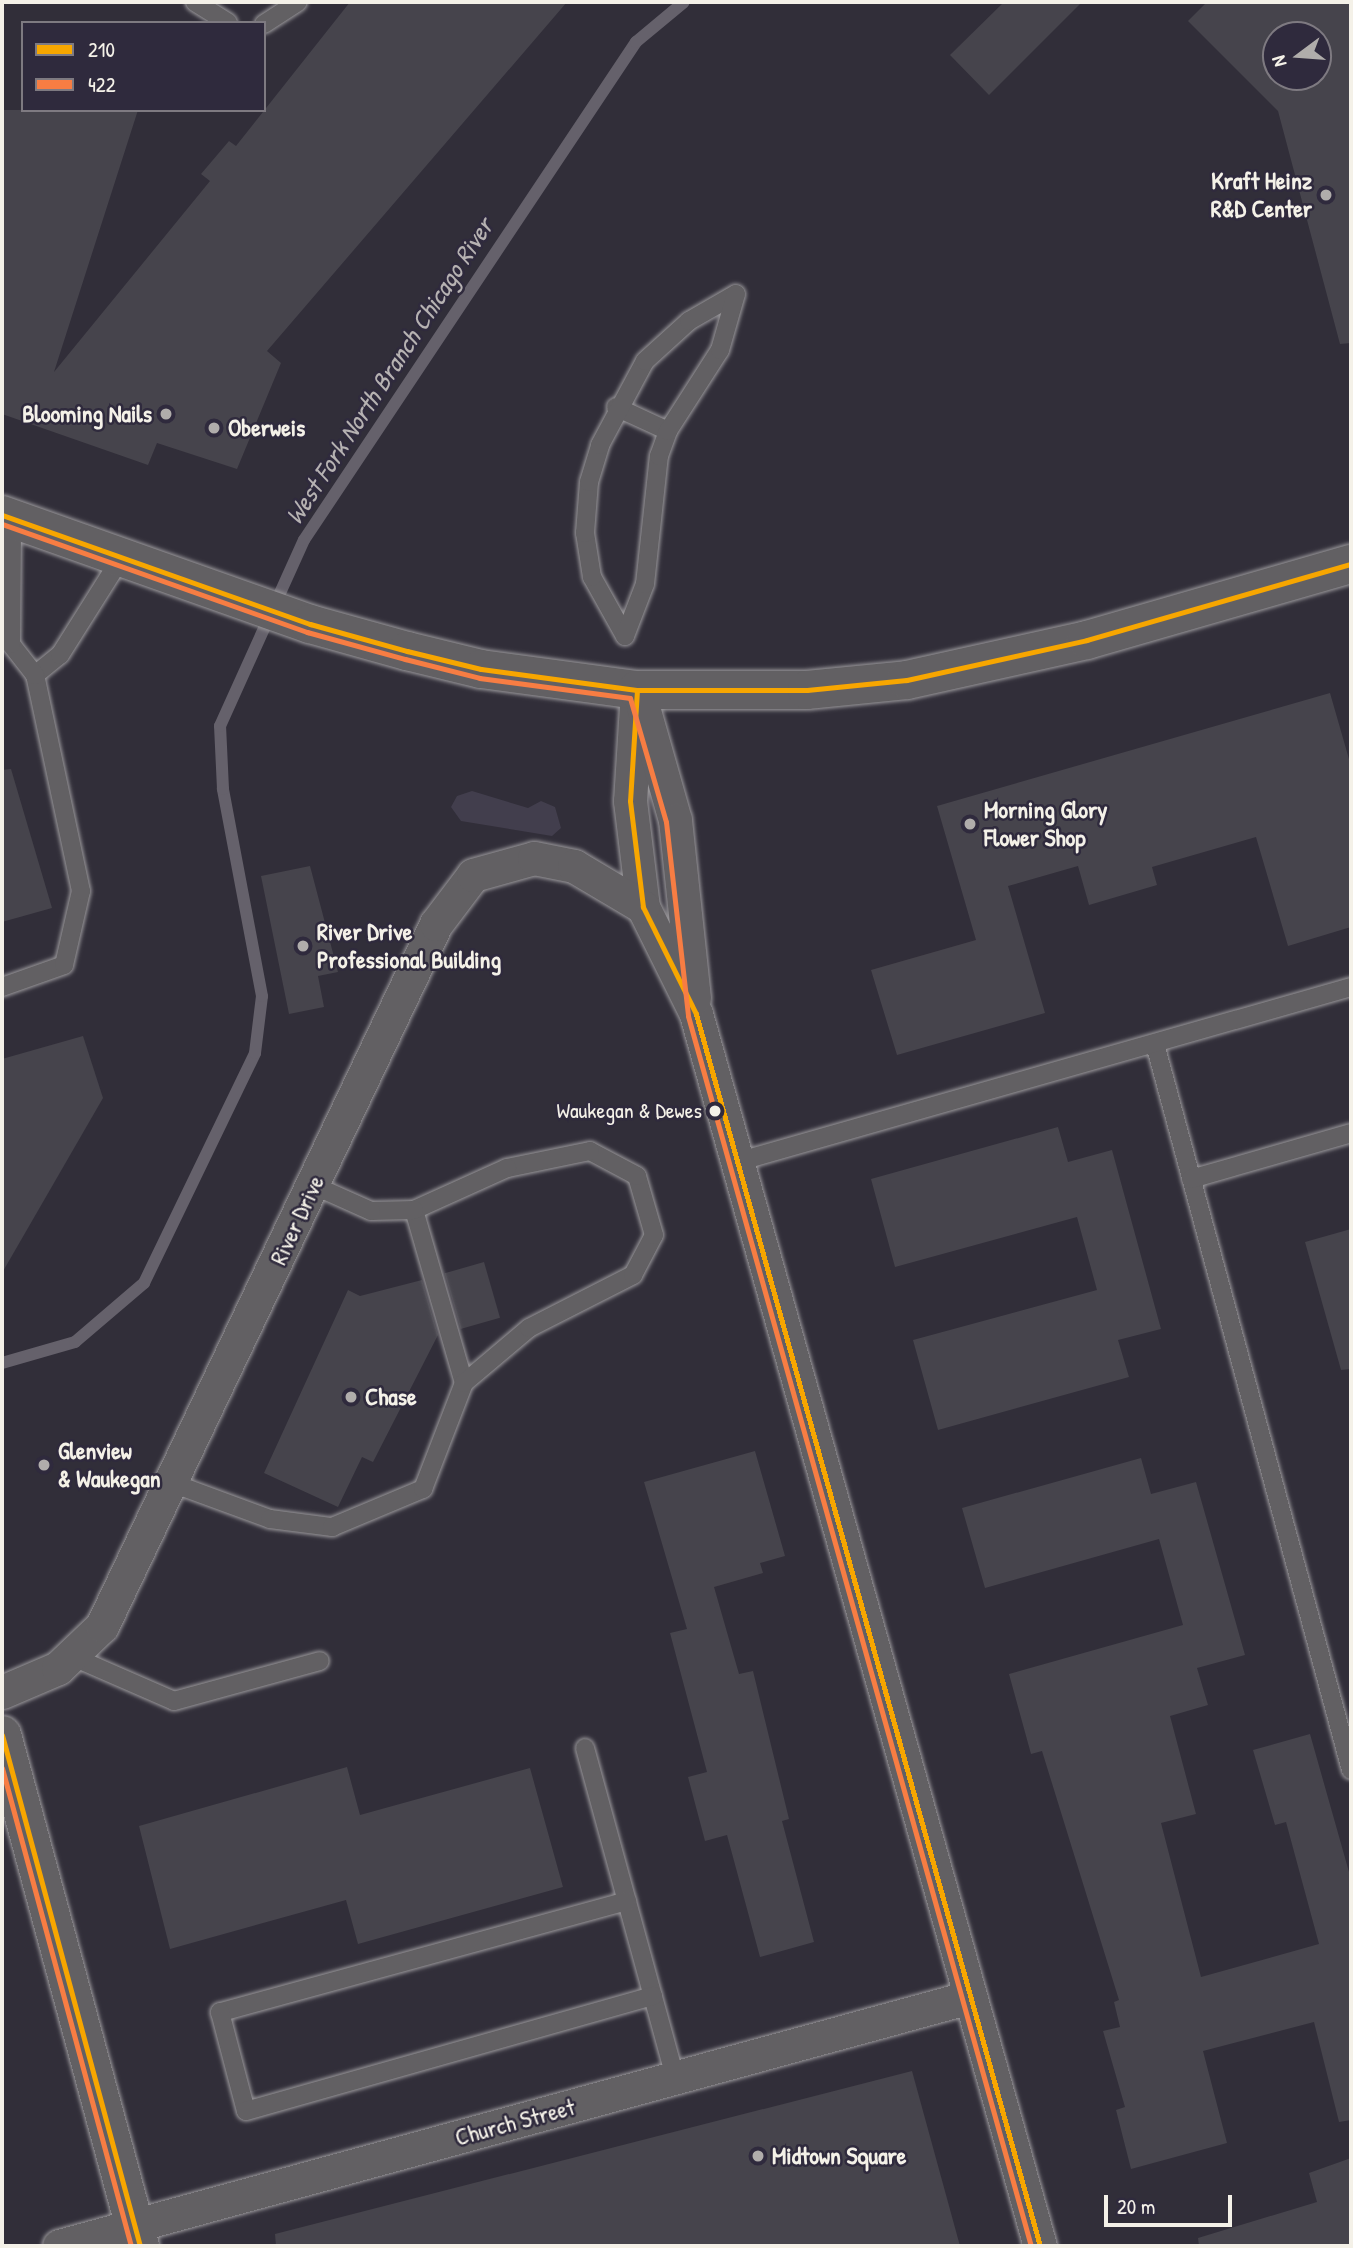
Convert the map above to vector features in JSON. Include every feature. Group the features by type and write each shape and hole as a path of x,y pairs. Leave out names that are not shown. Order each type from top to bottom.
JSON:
{"main road":[{"path":"7,516 123,554 221,594 310,624 481,669 637,690 807,690 907,680 1113,633 1351,564"},
{"path":"2,1735 137,2236"}],"street":[{"path":"637,690 630,801 643,907 695,1014"},
{"path":"637,690 675,820 695,1014 1040,2246"},
{"name":"River Drive","path":"2,1692 58,1668 102,1626 436,924 473,875 534,858 573,866 643,907"},
{"name":"Church Street","path":"59,2246 137,2236 675,2078 970,1997"}],"lane":[{"path":"195,2 225,21"},
{"path":"266,23 298,2"},
{"path":"736,294 720,350 668,431 652,489 645,584 625,636 592,577 586,533 589,482 616,407 645,361 689,321 736,294"},
{"path":"616,407 668,431"},
{"path":"2,987 64,965 81,891 35,675 11,644 7,516"},
{"path":"35,675 60,655 123,554"},
{"path":"737,1163 1351,987"},
{"path":"1155,1044 1351,1770"},
{"path":"1191,1179 1351,1133"},
{"path":"172,1483 270,1519 331,1527 423,1489 464,1383 529,1328 633,1275 654,1235 638,1176 590,1151 507,1168 414,1210 371,1212 313,1185"},
{"path":"414,1210 464,1383"},
{"path":"71,1656 174,1701 320,1661"},
{"path":"585,1748 675,2078"},
{"path":"626,1900 220,2012 246,2111 653,1996"}],"shaded area":[{"path":"472,791 528,808 541,801 555,807 561,828 552,836 461,821 451,807 457,796"}],"building":[{"path":"350,2 567,2 267,351 281,363 237,469 157,443 148,465 2,414 2,110 137,112 54,372 210,181 201,174 229,141 236,146 263,112 266,112 266,108"},
{"path":"1004,2 1082,2 989,95 950,55"},
{"name":"Kraft Heinz R&D Center","path":"1207,2 1351,2 1351,343 1340,344 1278,111 1188,21"},
{"path":"1330,693 1351,766 1351,927 1288,946 1256,837 1152,867 1157,885 1089,905 1078,866 1008,886 1045,1013 897,1055 871,970 976,940 937,806"},
{"path":"11,769 52,908 2,922 2,770"},
{"name":"River Drive Professional Building","path":"310,866 338,972 318,976 324,1007 289,1014 261,876"},
{"path":"83,1036 103,1098 2,1273 2,1059"},
{"path":"1058,1127 1068,1162 1112,1150 1161,1329 1118,1340 1129,1377 938,1430 913,1340 1097,1290 1077,1217 895,1267 871,1179"},
{"path":"1351,1229 1351,1369 1341,1370 1305,1242"},
{"path":"484,1262 500,1318 461,1329 445,1273"},
{"name":"Chase","path":"422,1280 438,1335 373,1462 362,1457 338,1507 264,1473 348,1290 360,1296"},
{"path":"755,1451 785,1556 760,1563 763,1573 714,1587 739,1674 753,1671 789,1819 782,1821 814,1942 760,1957 727,1835 705,1841 688,1777 707,1772 670,1633 687,1629 644,1482"},
{"path":"1141,1458 1151,1494 1196,1482 1245,1655 1197,1668 1208,1705 1170,1716 1196,1814 1161,1823 1201,1977 1319,1944 1286,1822 1275,1825 1253,1750 1310,1734 1351,1879 1351,2120 1339,2122 1314,2022 1203,2051 1227,2143 1131,2169 1116,2110 1125,2107 1103,2031 1120,2027 1114,2002 1119,2000 1042,1751 1031,1754 1009,1674 1183,1625 1159,1539 985,1588 962,1508"},
{"path":"347,1767 360,1815 530,1768 563,1887 358,1944 346,1900 170,1949 139,1826"},
{"name":"Midtown Square","path":"912,2071 960,2246 276,2246 275,2234"},
{"path":"1351,2158 1351,2246 1199,2246 1198,2238 1317,2202 1309,2173"}],"waterway":[{"name":"West Fork North Branch Chicago River","path":"2,1363 75,1342 144,1283 255,1053 262,996 223,789 220,726 304,540 636,42 684,2"}],"transit line":[{"name":"210","path":"2,515 310,624 407,651 481,669 637,690 807,690 907,680 1087,640 1351,564"},
{"name":"422","path":"2,524 307,632 480,678 630,698 666,822 688,1016 1031,2246"},
{"name":"210","path":"637,690 630,801 643,907 696,1014 1040,2246"},
{"name":"210","path":"2,1735 140,2246"},
{"name":"422","path":"2,1768 131,2246"}],"place":[{"name":"Kraft Heinz R&D Center","path":"1326,195"},
{"name":"Blooming Nails","path":"166,414"},
{"name":"Oberweis","path":"214,428"},
{"name":"Morning Glory Flower Shop","path":"970,824"},
{"name":"River Drive Professional Building","path":"303,946"},
{"name":"Waukegan & Dewes","path":"715,1111"},
{"name":"Chase","path":"351,1397"},
{"name":"Glenview & Waukegan","path":"44,1465"},
{"name":"Midtown Square","path":"758,2156"}]}
